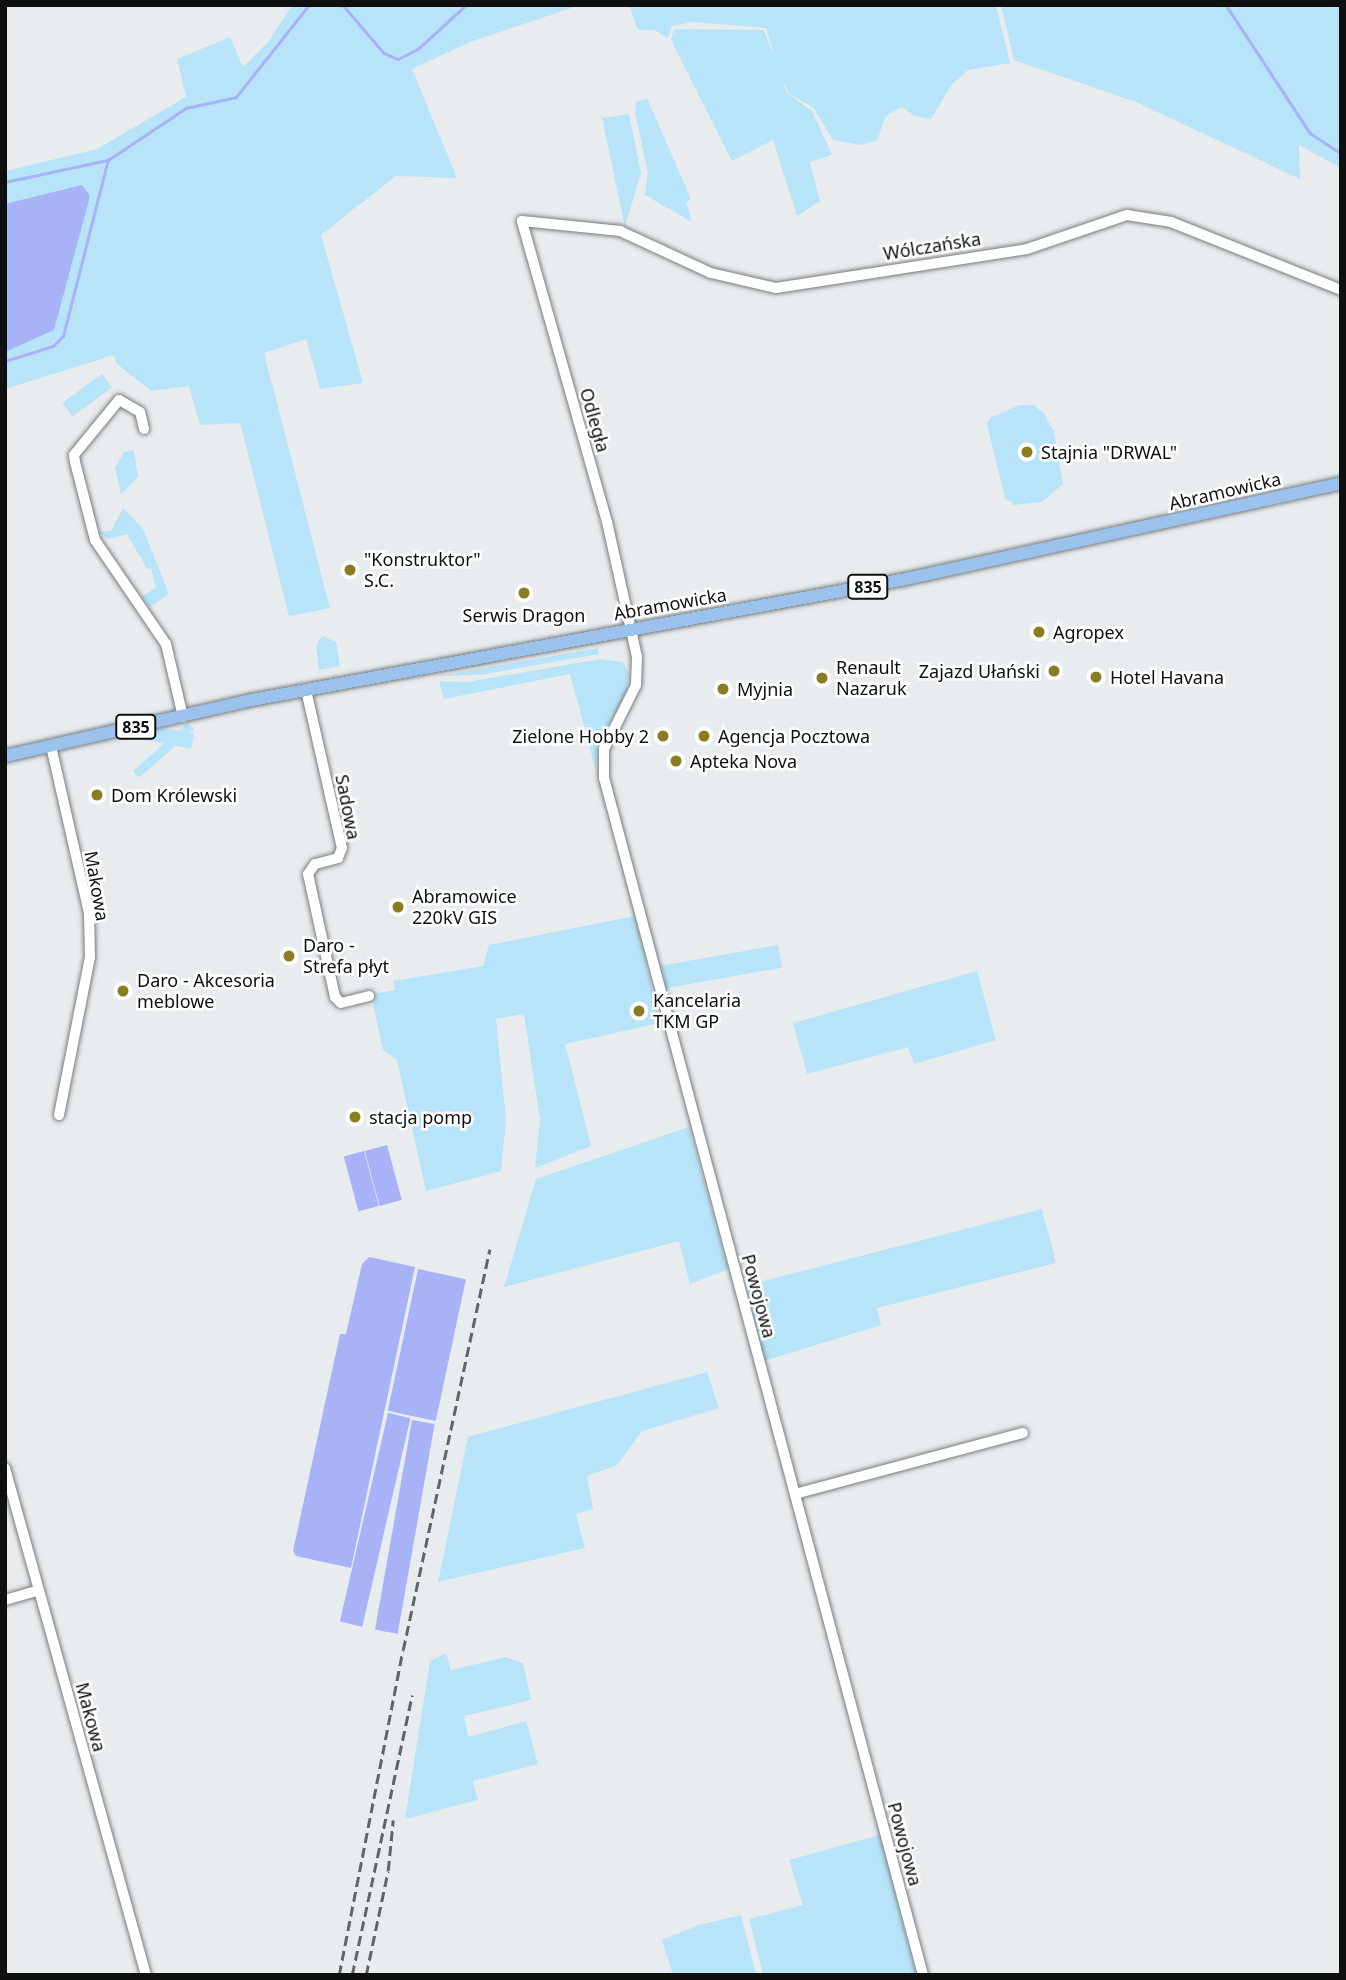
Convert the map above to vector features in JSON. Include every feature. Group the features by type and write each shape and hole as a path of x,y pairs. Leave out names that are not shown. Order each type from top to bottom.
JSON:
{"main road":[{"name":"Abramowicka","path":"5,756 306,690 913,578 1341,483"}],"street":[{"name":"Wólczańska","path":"522,221 620,230 711,273 776,288 1027,249 1087,225 1136,215 1171,222 1341,290"},
{"name":"Odległa","path":"522,221 607,522 632,629"},
{"path":"144,429 140,412 119,400 74,455 94,540 166,644 183,717"},
{"name":"Powojowa","path":"632,629 636,685 605,744 604,778 923,1975"},
{"name":"Sadowa","path":"306,690 341,848 338,858 315,864 307,874 335,997 341,1003 369,996"},
{"name":"Makowa","path":"51,746 89,913 90,957 59,1115"},
{"path":"795,1494 1023,1433"},
{"name":"Makowa","path":"5,1468 146,1975"},
{"path":"5,1600 39,1590"}],"shaded area":[{"path":"292,5 580,5 470,42 412,69 457,178 396,176 321,235 363,383 320,389 306,339 264,353 330,608 289,616 240,423 200,425 189,386 151,391 116,363 114,355 5,389 5,171 97,149 186,97 177,59 230,37 243,67 269,41"},
{"path":"629,5 996,5 1010,63 968,70 952,84 931,119 914,116 902,107 886,116 877,140 861,145 833,140 813,107 789,94 781,77 787,93 812,111 832,155 810,162 820,201 797,216 773,140 732,161 671,40 674,29 764,30 775,58 766,28 693,22 672,26 668,38 654,30 638,30"},
{"path":"1001,5 1341,5 1341,168 1299,145 1300,179 1136,102 1014,60"},
{"path":"647,98 691,199 686,203 692,222 645,195 648,173 635,113 636,102"},
{"path":"629,114 641,173 625,227 602,118"},
{"path":"102,374 112,388 72,417 62,403"},
{"name":"Stajnia \"DRWAL\"","path":"1020,405 1033,405 1043,412 1054,432 1063,484 1042,502 1014,505 1005,498 987,424 990,418"},
{"path":"134,450 138,477 121,494 115,468 124,452"},
{"path":"123,508 143,529 169,594 150,607 142,596 156,588 151,568 147,569 127,534 109,539 98,532 111,531"},
{"path":"322,636 336,642 340,666 319,670 316,646"},
{"path":"598,648 599,654 480,675 439,676"},
{"path":"600,659 623,662 629,673 627,693 597,744 596,771 570,674 444,699 439,681 467,682"},
{"path":"118,719 194,734 191,749 116,734"},
{"path":"188,723 194,730 139,778 133,771"},
{"path":"635,916 660,1023 565,1044 591,1146 535,1168 540,1120 524,1014 496,1019 506,1120 501,1171 426,1191 397,1060 383,1050 371,994 395,990 393,981 483,966 489,945"},
{"path":"778,945 782,968 666,988 662,965"},
{"path":"977,971 996,1040 914,1064 908,1047 807,1074 793,1023"},
{"path":"689,1127 728,1269 690,1284 679,1241 504,1287 536,1179"},
{"path":"1042,1209 1056,1263 877,1308 881,1325 764,1361 745,1286"},
{"path":"707,1372 719,1408 642,1431 617,1465 587,1476 593,1509 576,1514 585,1548 438,1582 468,1437"},
{"path":"446,1653 451,1670 506,1657 523,1663 531,1700 464,1716 468,1737 526,1721 538,1764 473,1781 478,1800 405,1819 430,1661"},
{"path":"880,1835 916,1975 763,1975 749,1919 803,1905 789,1860"},
{"path":"741,1915 756,1975 673,1975 662,1940 699,1925"}],"water":[{"path":"82,185 90,196 54,330 5,352 5,204"},
{"path":"387,1145 402,1200 380,1206 365,1151"},
{"path":"364,1151 379,1206 358,1211 344,1156"},
{"path":"369,1257 415,1267 351,1568 296,1556 293,1551 340,1334 346,1334 362,1264"},
{"path":"418,1269 466,1279 436,1421 388,1411"},
{"path":"388,1413 410,1418 362,1627 340,1622"},
{"path":"412,1420 435,1424 398,1634 375,1630"}],"waterway":[{"path":"5,182 108,160 186,108 236,97 309,5"},
{"path":"343,5 384,53 398,59 418,49 466,5"},
{"path":"1226,5 1310,133 1341,153"},
{"path":"5,361 53,346 63,336 108,160"}],"railway":[{"path":"339,1975 403,1650 490,1249"},
{"path":"352,1975 412,1695"},
{"path":"366,1975 388,1871 393,1820"}],"place":[{"name":"Stajnia \"DRWAL\"","path":"1027,452"},
{"name":"\"Konstruktor\" S.C.","path":"350,570"},
{"name":"Serwis Dragon","path":"524,593"},
{"name":"Agropex","path":"1039,632"},
{"name":"Zajazd Ułański","path":"1054,671"},
{"name":"Hotel Havana","path":"1096,677"},
{"name":"Renault Nazaruk","path":"822,678"},
{"name":"Myjnia","path":"723,689"},
{"name":"Zielone Hobby 2","path":"663,736"},
{"name":"Agencja Pocztowa","path":"704,736"},
{"name":"Apteka Nova","path":"676,761"},
{"name":"Dom Królewski","path":"97,795"},
{"name":"Abramowice 220kV GIS","path":"398,907"},
{"name":"Daro - Strefa płyt","path":"289,956"},
{"name":"Daro - Akcesoria meblowe","path":"123,991"},
{"name":"Kancelaria TKM GP","path":"639,1011"},
{"name":"stacja pomp","path":"355,1117"}]}
